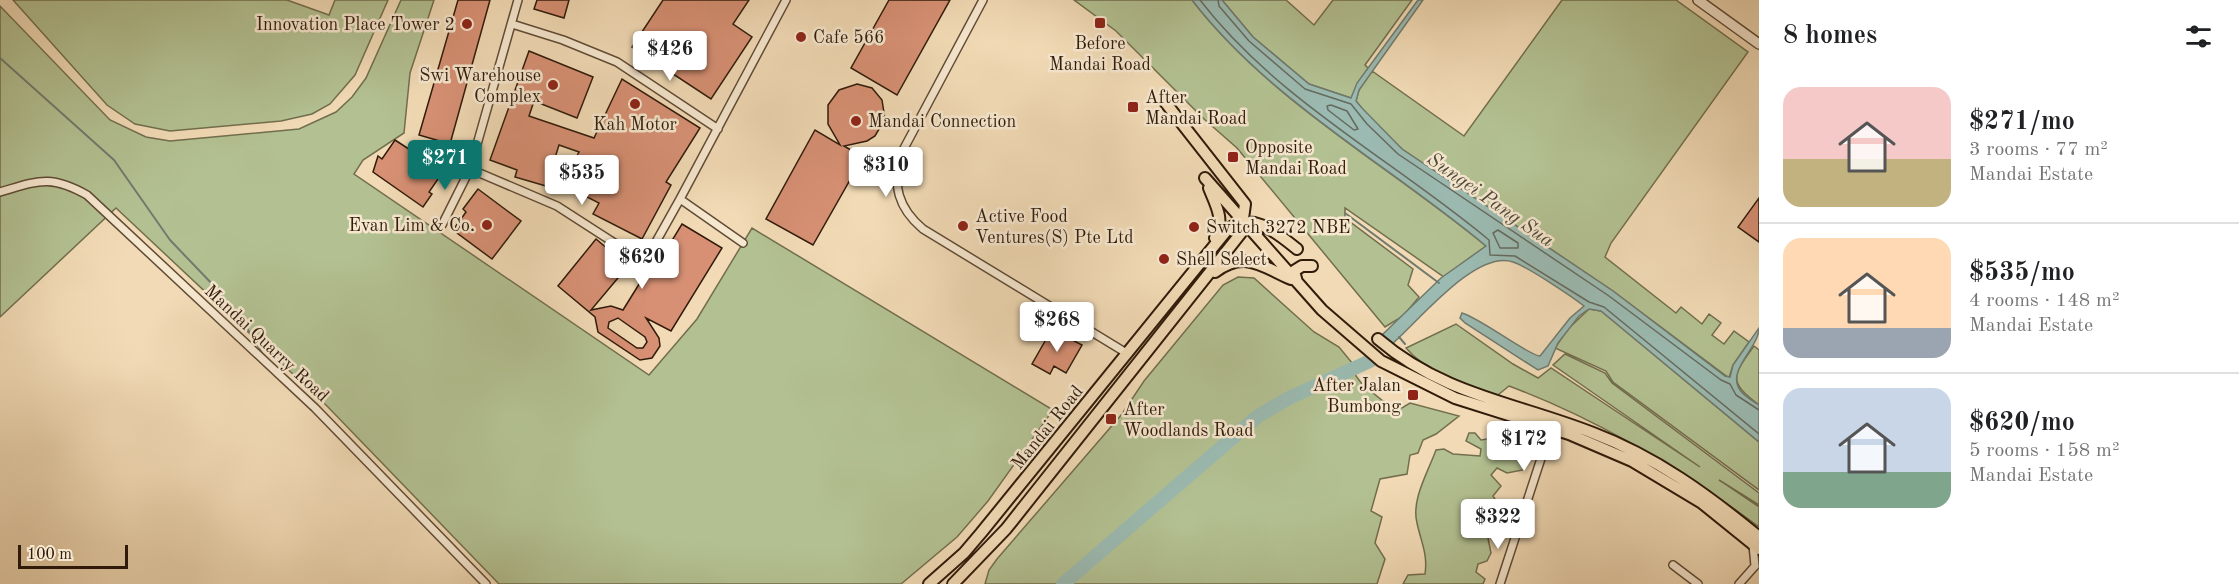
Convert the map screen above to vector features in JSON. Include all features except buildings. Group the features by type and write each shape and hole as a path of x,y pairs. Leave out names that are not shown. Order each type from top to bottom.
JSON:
{"main road":[{"path":"1165,102 1242,200 1246,209 1244,223"},
{"path":"1220,229 1219,210 1204,178 1295,281 1381,361 1455,398 1551,428 1612,452 1657,474 1702,502 1757,543"},
{"path":"1204,256 1220,229 1224,214 1217,193"},
{"name":"Mandai Road","path":"952,584 999,536 1053,470 1241,233 1244,223"},
{"path":"1204,256 1227,230 1244,223 1256,223 1270,228 1297,249"},
{"name":"Mandai Road","path":"930,584 964,553 1128,354 1204,256"},
{"path":"1205,279 1224,265 1238,260 1260,264 1295,281"},
{"path":"1295,281 1294,271 1306,264 1312,266"},
{"path":"1378,339 1424,373 1458,389 1564,423 1638,454 1697,489 1757,543"},
{"path":"1032,471 1040,475 1053,470"}],"street":[{"path":"442,225 470,169 518,0"},
{"path":"470,169 557,206 637,257 645,256 652,249 680,199 786,0"},
{"path":"983,0 980,10 901,154 895,172 900,201 912,220 923,229 1128,354"},
{"path":"980,10 991,0"},
{"path":"1698,0 1712,4 1759,44"},
{"path":"512,24 563,40 617,62 718,129"},
{"name":"Mandai Quarry Road","path":"0,192 46,180 69,185 87,195 315,408 486,584"},
{"path":"680,199 743,243"},
{"path":"1500,584 1551,428"},
{"path":"1739,584 1757,566 1757,543"},
{"path":"1673,565 1698,584"}],"green space":[{"path":"13,0 287,0 329,15 335,0 388,0 355,75 330,104 312,114 281,121 170,131 135,124 107,105"},
{"path":"401,0 434,0 410,73 404,133 363,160 354,174 649,375 697,319 752,228 1053,410 988,501 957,537 901,584 499,584 327,406 116,208 0,317 0,6 110,120 146,137 170,141 299,129 336,112 352,97 366,78"},
{"path":"1074,0 1192,0 1223,37 1294,101 1486,246 1444,277 1345,208 1345,218 1413,269 1408,285 1419,297 1403,316 1385,327 1237,148 1204,119 1116,31"},
{"path":"1222,0 1286,0 1314,25 1333,0 1412,0 1365,65 1368,68 1351,98 1309,84 1253,37"},
{"path":"1562,0 1676,0 1748,52 1611,243 1605,257 1676,313 1681,307 1702,324 1709,314 1721,323 1712,335 1724,344 1734,331 1749,342 1733,365 1729,378 1613,291 1402,149 1371,120 1356,101 1359,90 1372,71 1464,136"},
{"path":"1238,277 1254,278 1314,332 1339,347 1353,364 1356,376 1362,384 1383,401 1402,408 1410,403 1459,416 1436,434 1423,440 1418,453 1410,455 1407,474 1380,479 1371,511 1382,517 1375,543 1385,559 1377,584 985,584 989,570 997,559 1122,414 1144,381 1223,285"},
{"path":"1589,309 1601,311 1759,442 1759,490 1613,382 1606,371 1555,348 1567,330"},
{"path":"1456,324 1513,364 1538,378 1551,368 1700,467 1553,365 1565,354 1605,373 1612,383 1759,493 1759,505 1719,480 1759,507 1759,527 1700,485 1608,430 1543,399 1509,386 1498,395 1449,378 1426,365 1406,348"},
{"path":"1754,346 1759,350 1759,405 1742,390 1737,378 1741,365"},
{"path":"1493,430 1523,455 1523,470 1507,473 1497,468 1491,475 1501,486 1493,496 1498,504 1484,518 1491,553 1487,561 1478,564 1476,572 1485,579 1483,584 1403,584 1408,575 1425,574 1425,554 1417,523 1416,505 1436,450 1444,449 1453,454 1480,456 1481,449 1466,441 1469,433 1475,433 1481,440 1487,439"}],"water":[{"path":"1192,0 1222,0 1253,37 1309,84 1351,98 1357,83 1418,0 1423,0 1359,90 1356,101 1402,149 1613,291 1725,376 1730,377 1733,365 1759,328 1758,336 1740,367 1737,382 1740,390 1759,405 1759,442 1601,311 1589,309 1579,316 1558,343 1548,366 1538,370 1465,323 1460,318 1462,313 1540,356 1570,318 1584,306 1539,275 1513,262 1498,261 1482,266 1465,276 1392,344 1382,335 1441,278 1486,246 1294,101 1257,70"}],"waterway":[{"path":"0,58 114,160 170,240 216,288 245,325 262,353 278,369"},
{"path":"1345,213 1439,283"},
{"path":"1399,337 1405,344"},
{"path":"1063,584 1258,416 1289,398 1370,361"}],"place":[{"name":"Before Mandai Road","path":"1100,23"},
{"name":"Innovation Place Tower 2","path":"467,24"},
{"name":"Cafe 566","path":"801,37"},
{"name":"Swi Warehouse Complex","path":"553,85"},
{"name":"Kah Motor","path":"635,104"},
{"name":"After Mandai Road","path":"1133,107"},
{"name":"Mandai Connection","path":"856,121"},
{"name":"Opposite Mandai Road","path":"1233,157"},
{"name":"Evan Lim & Co.","path":"487,225"},
{"name":"Active Food Ventures(S) Pte Ltd","path":"963,226"},
{"name":"Switch 3272 NBE","path":"1194,227"},
{"name":"Shell Select","path":"1164,259"},
{"name":"After Jalan Bumbong","path":"1413,395"},
{"name":"After Woodlands Road","path":"1111,419"}],"water label":[{"name":"Sungei Pang Sua","path":"1491,199"}]}
